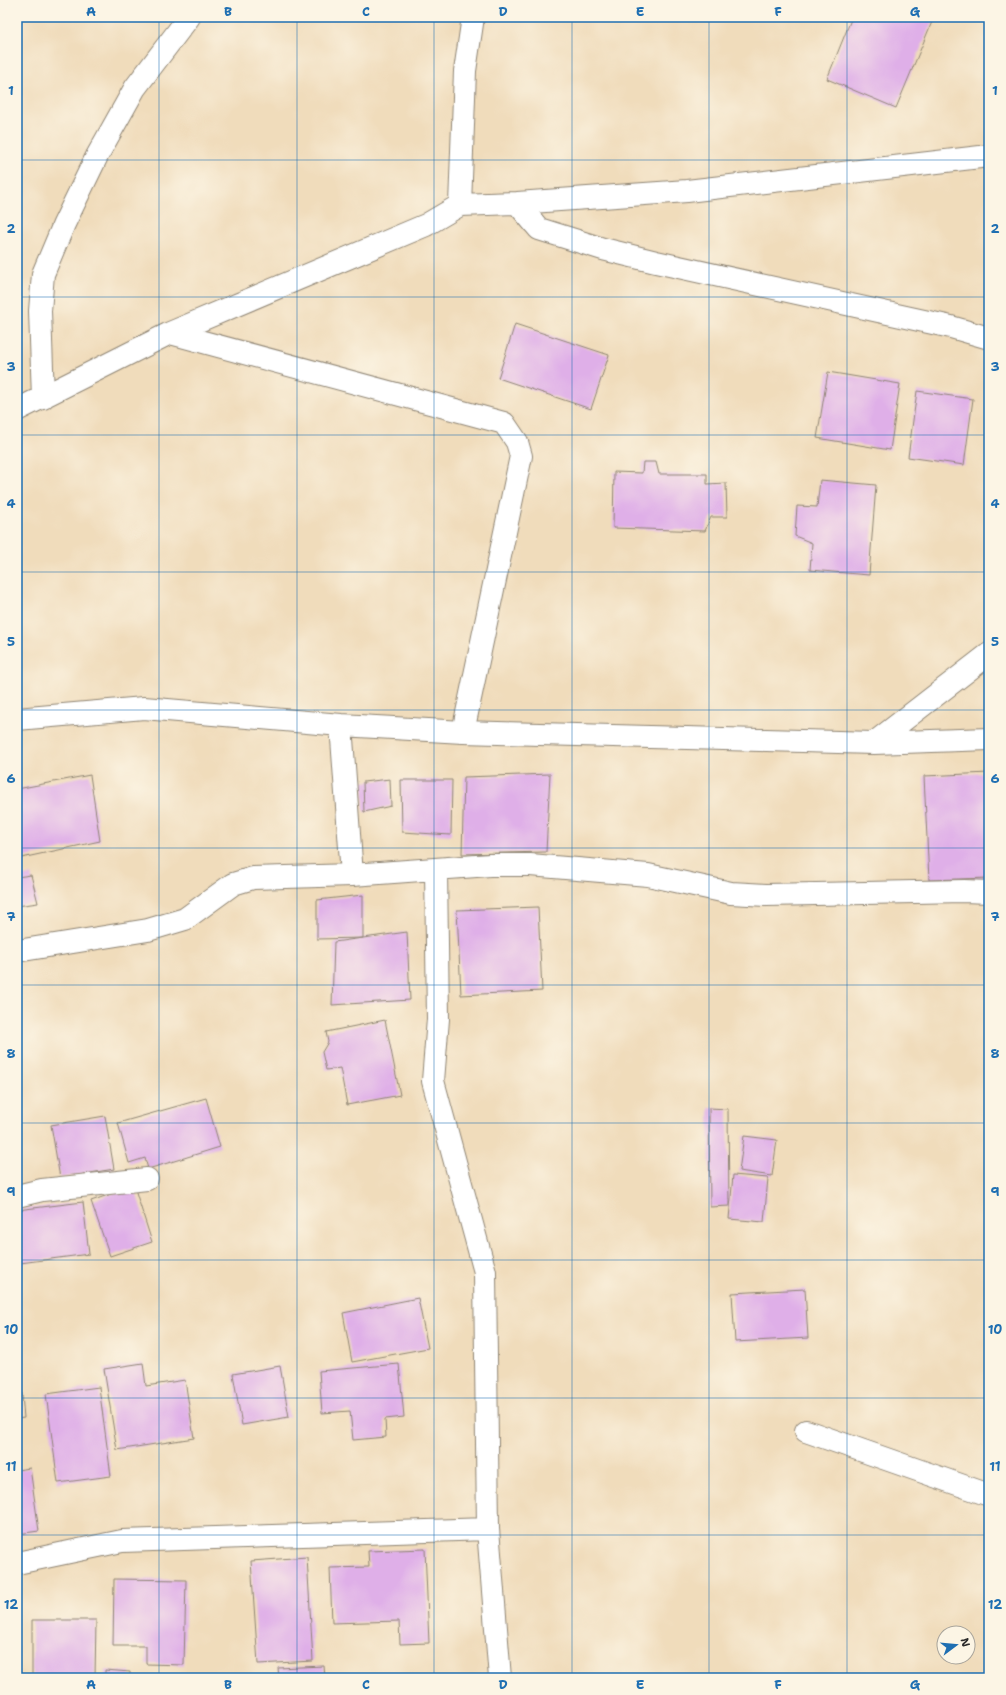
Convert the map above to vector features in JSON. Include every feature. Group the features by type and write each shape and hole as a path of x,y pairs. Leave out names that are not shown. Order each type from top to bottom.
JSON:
{"street":[{"path":"43,398 40,311 44,274 64,224 97,156 135,88 189,17"},
{"path":"460,205 466,71 473,17"},
{"path":"17,410 170,333 426,225 460,205 517,204 687,191 989,156"},
{"path":"517,204 539,230 603,249 951,327 989,338"},
{"path":"170,333 504,423 517,442 521,456 463,732"},
{"path":"874,743 989,654"},
{"path":"17,719 144,708 341,725 463,732 874,743 989,739"},
{"path":"341,725 352,875"},
{"path":"17,951 148,930 185,918 233,884 253,878 352,875 490,865 530,865 648,876 731,893 766,895 964,891 989,892"},
{"path":"436,869 438,1019 433,1081 486,1272 488,1529 500,1678"},
{"path":"17,1196 42,1190 147,1179"},
{"path":"806,1432 989,1495"},
{"path":"17,1563 122,1541 488,1529"}],"building":[{"path":"852,17 934,17 896,108 827,79"},
{"path":"515,324 609,355 591,409 498,378"},
{"path":"828,372 900,384 890,450 817,438"},
{"path":"917,391 973,399 964,465 908,457"},
{"path":"643,462 656,462 659,474 707,474 707,484 726,483 727,517 711,517 705,531 613,528 614,472 642,473"},
{"path":"820,480 876,485 869,575 810,570 812,543 795,536 797,506 817,507"},
{"path":"989,773 989,878 929,880 924,776"},
{"path":"550,774 546,852 462,854 464,777"},
{"path":"90,775 100,841 17,859 17,789"},
{"path":"390,779 391,806 364,812 363,782"},
{"path":"401,780 452,780 451,835 402,832"},
{"path":"31,875 38,903 17,906 17,877"},
{"path":"363,895 363,938 317,939 317,900"},
{"path":"538,907 542,991 461,995 457,910"},
{"path":"407,932 410,1000 332,1005 334,942"},
{"path":"385,1020 400,1095 347,1105 340,1068 326,1070 322,1052 328,1042 326,1032"},
{"path":"206,1098 220,1147 148,1169 145,1158 129,1163 118,1123"},
{"path":"709,1108 728,1109 729,1206 710,1207"},
{"path":"105,1116 114,1169 60,1178 51,1125"},
{"path":"744,1136 777,1140 772,1176 739,1171"},
{"path":"733,1175 768,1178 764,1222 729,1219"},
{"path":"134,1186 152,1242 110,1256 91,1201"},
{"path":"83,1202 89,1254 20,1263 17,1243 17,1210"},
{"path":"805,1289 808,1338 735,1342 732,1293"},
{"path":"418,1298 428,1348 352,1362 343,1313"},
{"path":"143,1363 146,1386 185,1380 194,1438 117,1450 104,1369"},
{"path":"399,1364 404,1417 385,1419 386,1437 353,1440 350,1411 322,1413 319,1371"},
{"path":"280,1366 289,1417 242,1425 233,1374"},
{"path":"17,1371 20,1371 24,1418 17,1419"},
{"path":"99,1387 111,1476 58,1483 46,1394"},
{"path":"30,1468 39,1531 17,1534 17,1470"},
{"path":"425,1549 429,1643 400,1644 399,1621 332,1623 330,1568 369,1567 368,1551"},
{"path":"307,1557 313,1661 258,1664 251,1561"},
{"path":"114,1579 186,1580 184,1665 146,1664 146,1646 113,1646"},
{"path":"32,1620 96,1620 95,1678 32,1678"},
{"path":"324,1666 325,1678 279,1678 278,1668"},
{"path":"105,1670 130,1672 130,1678 105,1678"}]}
